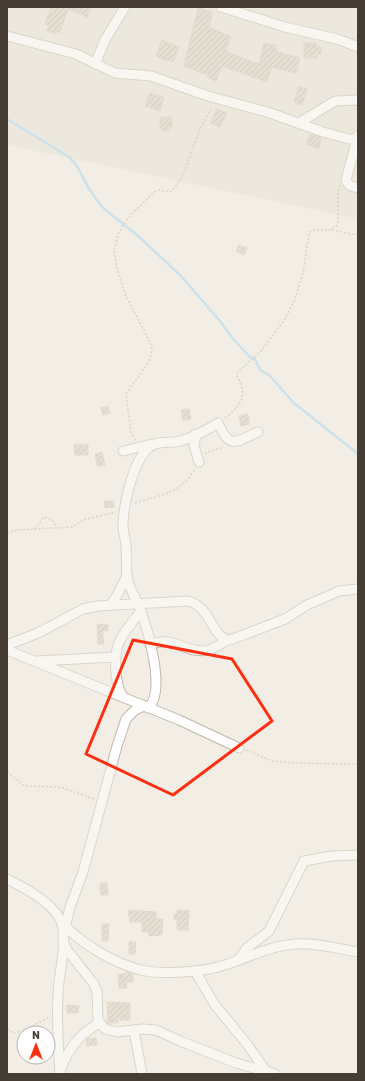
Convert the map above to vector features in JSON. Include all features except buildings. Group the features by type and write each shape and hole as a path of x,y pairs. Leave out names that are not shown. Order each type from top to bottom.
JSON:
{"street":[{"path":"94,64 105,40 125,7"},
{"path":"221,7 285,27 337,39 358,47"},
{"path":"7,36 76,54 115,73 151,76 215,98 299,123 337,137 358,137 346,182 349,185 358,188"},
{"path":"299,123 335,101 358,100"},
{"path":"123,451 155,443 179,441 218,423 226,439 231,441 243,440 258,432"},
{"path":"196,434 194,446 199,462"},
{"path":"60,1073 58,1013 60,968 64,934 126,719 135,710 152,704 155,697 157,684 150,644 140,608 130,589 127,576 125,565 126,546 123,525 132,476 138,460 147,449 155,443"},
{"path":"110,605 127,576"},
{"path":"150,644 161,640 202,651 215,647 227,640 246,635 285,619 307,605 339,591 358,589"},
{"path":"7,645 38,633 83,609 110,605 140,608 188,601 196,603 203,609 222,637 227,640"},
{"path":"123,698 120,693 116,675 115,657 119,641 140,608"},
{"path":"7,650 146,707 239,748"},
{"path":"35,661 115,657"},
{"path":"107,691 113,684 116,675"},
{"path":"238,960 247,948 269,931 304,861 332,856 358,855"},
{"path":"7,879 22,886 55,912 60,920 66,950 94,984 97,992 99,1023 105,1028 117,1032 156,1030 236,1063 270,1073"},
{"path":"64,934 79,939 112,958 141,970 172,972 195,971 225,965 268,949 296,944 358,952"},
{"path":"195,971 215,1005 270,1073"},
{"path":"60,1073 64,1060 74,1043 80,1036 99,1023"},
{"path":"134,1030 142,1074"}],"path":[{"path":"140,447 131,432 126,394 148,363 151,356 152,346 125,294 114,250 118,234 128,218 158,190 170,192 176,186 186,170 196,138 215,98"},
{"path":"330,230 336,227 337,223 336,196 338,189 341,183 347,178"},
{"path":"218,423 234,411 240,402 242,392 237,375 239,370 254,359 262,350 285,319 294,301 303,273 309,233 312,230 330,230 358,235"},
{"path":"7,533 57,527 73,527 83,520 118,512 126,506 178,489 188,481 199,462 210,451 227,445 231,441"},
{"path":"35,529 44,517 51,519 57,527"},
{"path":"239,748 272,761 358,764"},
{"path":"7,772 25,786 60,788 102,802"},
{"path":"7,1029 13,1033 22,1031 58,1013"}],"highlighted area":[{"path":"133,640 232,659 272,721 173,795 86,754"}],"shaded area":[{"path":"7,7 358,7 358,219 7,145"}],"waterway":[{"path":"7,119 69,157 77,166 88,187 101,206 138,236 180,275 220,321 234,340 250,357 255,359 260,370 270,376 294,403 358,454"}]}
